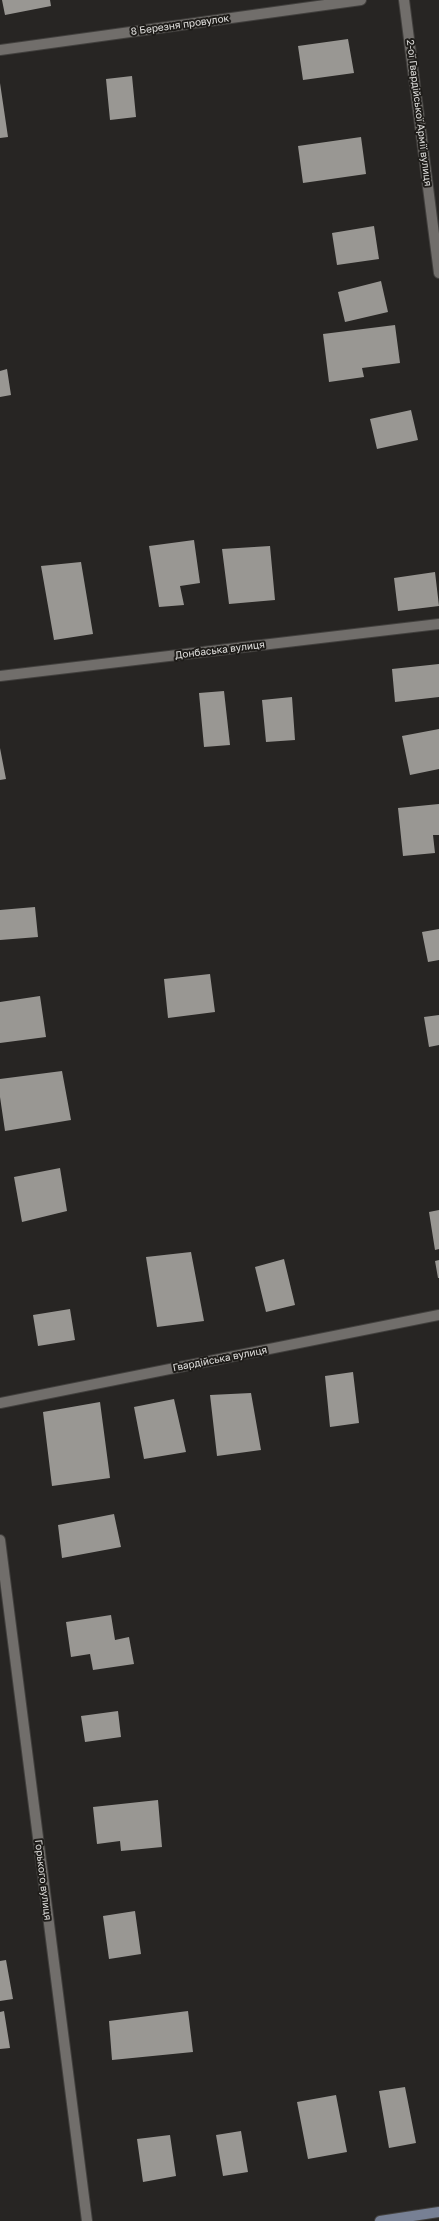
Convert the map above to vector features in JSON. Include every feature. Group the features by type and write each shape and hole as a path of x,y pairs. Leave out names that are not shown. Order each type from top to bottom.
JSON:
{"main road":[{"path":"380,2221 439,2212"}],"street":[{"name":"8 Березня провулок","path":"0,50 361,0"},
{"name":"2-ої Гвардійської Армії вулиця","path":"404,0 439,273"},
{"name":"Донбаська вулиця","path":"0,676 439,624"},
{"name":"Гвардійська вулиця","path":"0,1403 439,1315"},
{"name":"Горького вулиця","path":"0,1540 87,2221"}],"building":[{"path":"2,0 50,0 51,6 5,15"},
{"path":"348,39 354,73 303,80 298,46"},
{"path":"132,76 136,117 110,120 106,79"},
{"path":"0,83 8,137 0,138"},
{"path":"361,137 366,174 303,183 298,146"},
{"path":"374,226 379,259 337,265 332,233"},
{"path":"381,281 388,312 345,322 338,292"},
{"path":"395,325 400,363 362,368 364,377 329,382 323,334"},
{"path":"7,369 11,395 0,397 0,371"},
{"path":"411,410 418,440 377,449 370,419"},
{"path":"194,540 200,583 180,586 184,605 159,607 149,546"},
{"path":"270,546 275,600 229,604 222,549"},
{"path":"81,562 93,634 54,640 41,566"},
{"path":"435,572 439,606 398,611 394,578"},
{"path":"439,664 439,697 395,702 392,669"},
{"path":"224,691 230,745 204,747 199,693"},
{"path":"292,697 295,740 266,742 262,700"},
{"path":"439,729 439,769 410,775 402,736"},
{"path":"0,748 6,779 0,780"},
{"path":"439,804 439,835 433,835 435,853 403,856 398,808"},
{"path":"35,907 38,937 0,940 0,910"},
{"path":"439,929 439,960 428,962 422,932"},
{"path":"210,974 215,1012 168,1018 164,979"},
{"path":"40,996 46,1037 0,1043 0,1002"},
{"path":"439,1015 439,1045 429,1047 424,1017"},
{"path":"62,1071 71,1120 5,1131 0,1097 0,1079"},
{"path":"60,1168 67,1211 22,1222 14,1177"},
{"path":"439,1210 439,1249 435,1250 429,1212"},
{"path":"191,1252 204,1321 157,1327 146,1257"},
{"path":"284,1259 295,1305 266,1312 255,1267"},
{"path":"439,1260 439,1278 438,1278 435,1261"},
{"path":"70,1309 75,1340 38,1346 33,1315"},
{"path":"353,1372 359,1423 330,1427 325,1376"},
{"path":"251,1393 261,1450 217,1456 210,1395"},
{"path":"174,1399 186,1452 144,1459 134,1407"},
{"path":"100,1402 110,1478 52,1486 43,1412"},
{"path":"114,1514 121,1547 62,1558 58,1525"},
{"path":"111,1615 115,1640 129,1637 134,1664 93,1670 90,1654 71,1657 66,1622"},
{"path":"118,1711 121,1737 85,1742 81,1716"},
{"path":"158,1800 162,1847 121,1851 120,1841 97,1844 93,1807"},
{"path":"135,1911 141,1954 109,1959 103,1916"},
{"path":"6,1960 13,1999 0,2001 0,1961"},
{"path":"4,2011 10,2048 0,2049 0,2012"},
{"path":"188,2011 193,2052 112,2060 109,2021"},
{"path":"405,2087 416,2143 389,2148 379,2091"},
{"path":"336,2095 347,2152 308,2159 297,2102"},
{"path":"241,2131 248,2172 223,2176 216,2135"},
{"path":"170,2135 176,2176 143,2182 137,2139"}]}
